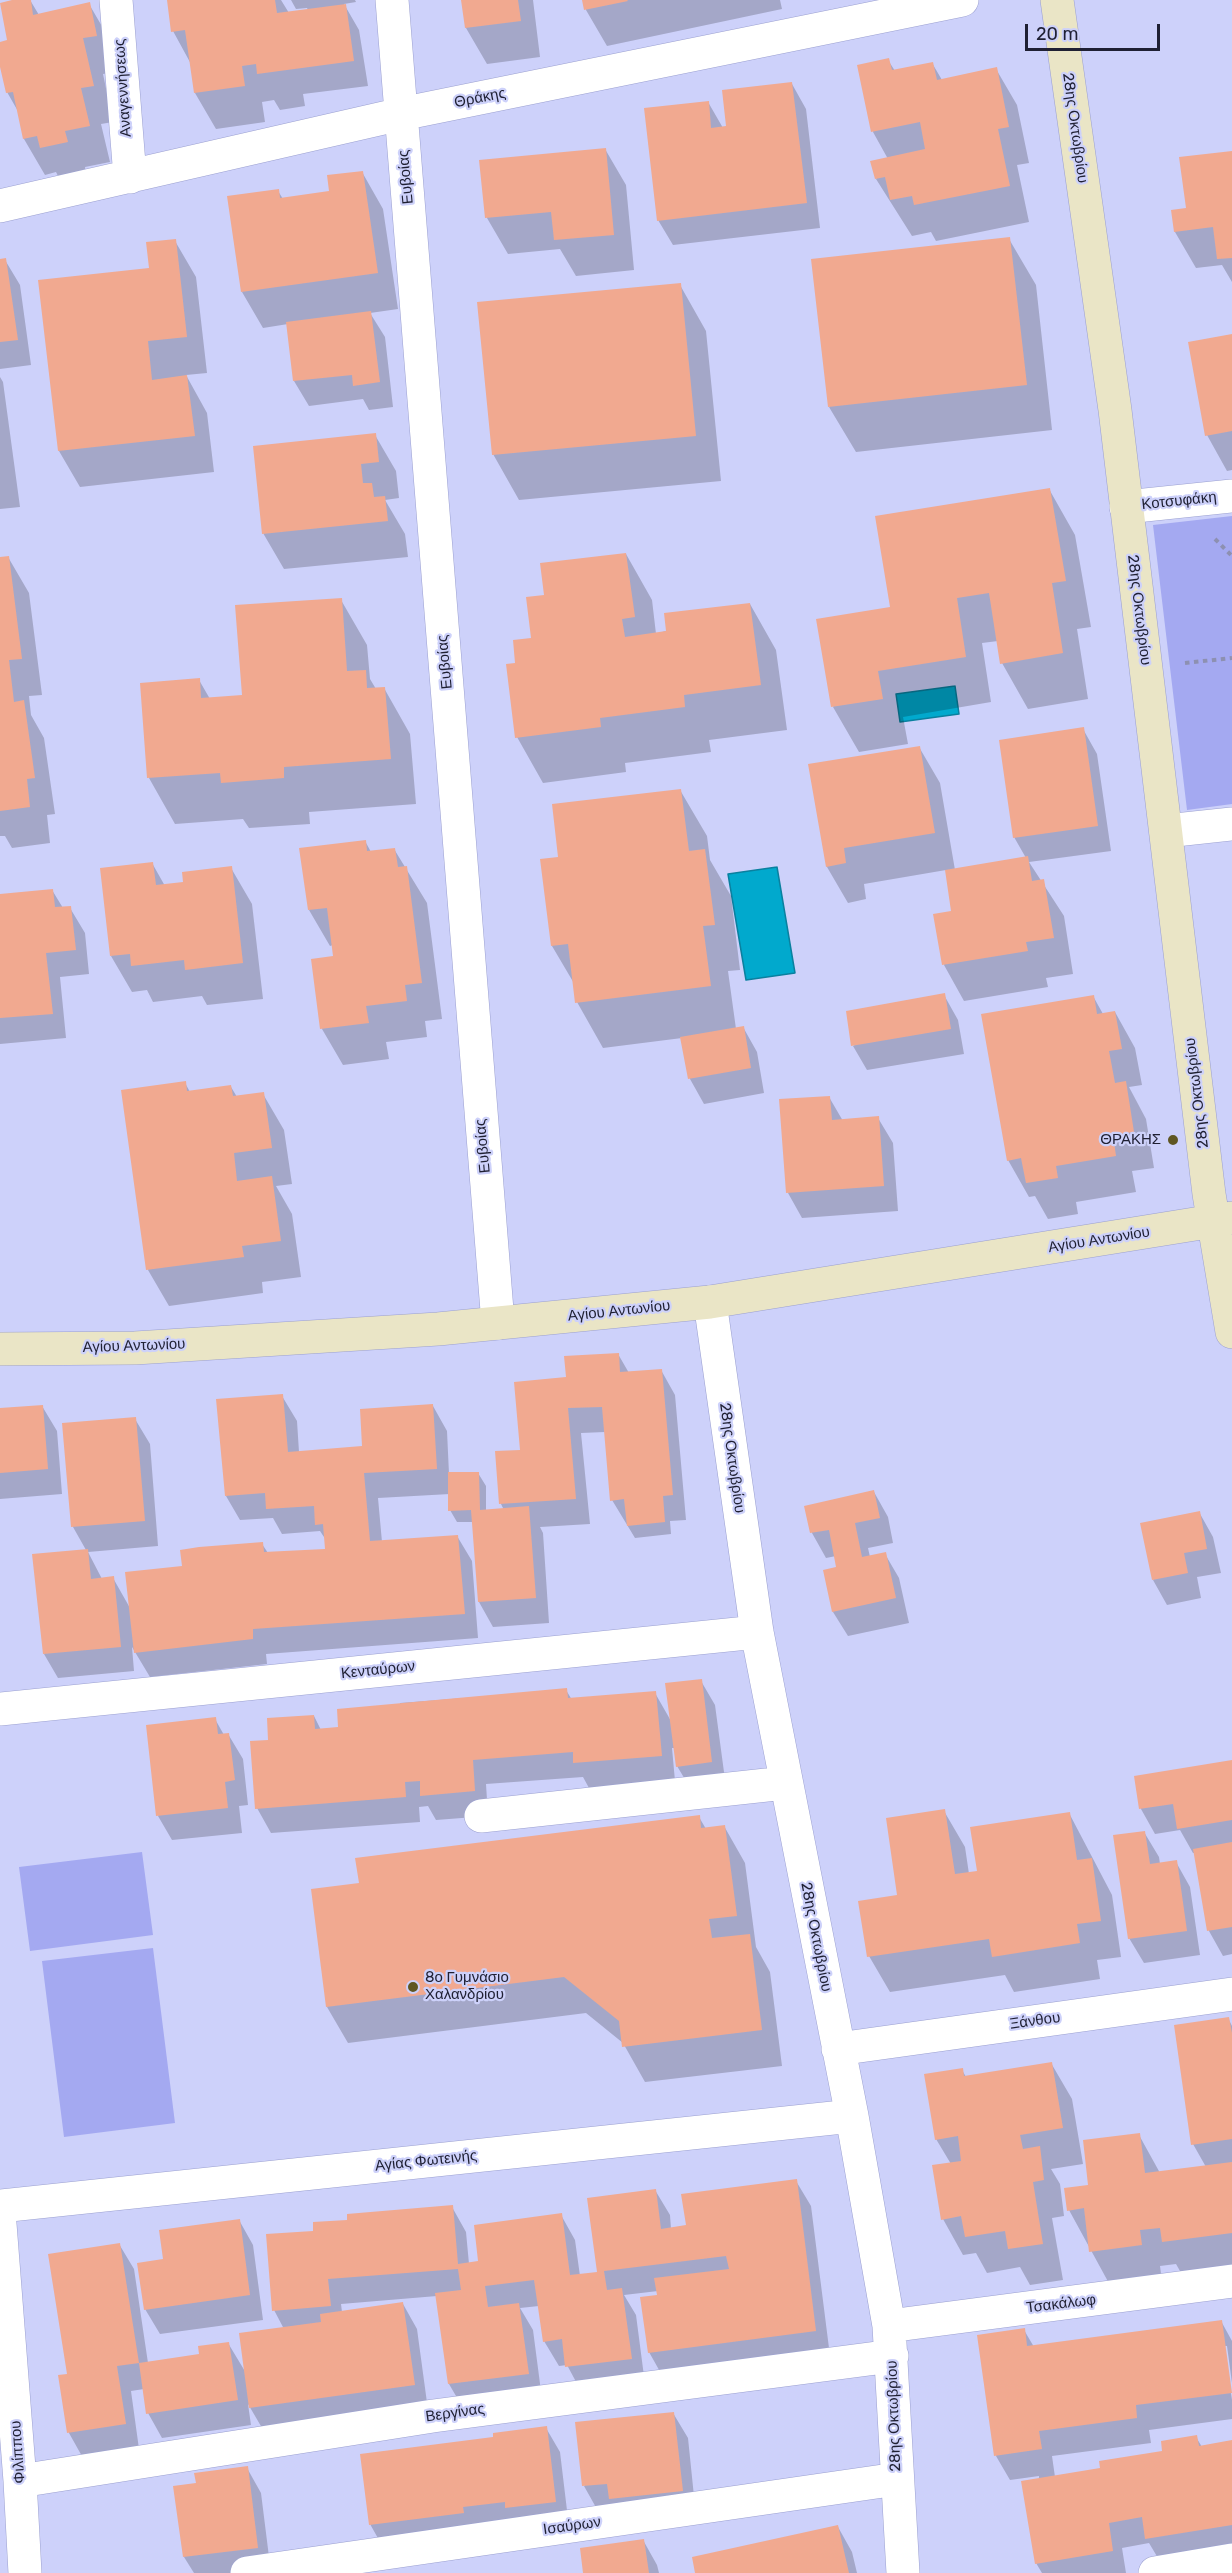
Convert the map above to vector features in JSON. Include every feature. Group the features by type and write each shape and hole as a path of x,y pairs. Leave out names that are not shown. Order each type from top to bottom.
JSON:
{"street":[{"name":"Αναγεννήσεως","path":"116,0 130,177"},
{"name":"Ευβοίας","path":"392,0 498,1323"},
{"name":"Θράκης","path":"0,206 401,114 962,0"},
{"name":"28ης Οκτωβρίου","path":"1057,0 1126,507 1166,831 1223,1220 1232,1332"},
{"name":"Κοτσυφάκη","path":"1126,507 1232,496"},
{"path":"1166,831 1232,824"},
{"name":"Αγίου Αντωνίου","path":"0,1349 135,1348 498,1323 710,1302 1223,1220"},
{"name":"28ης Οκτωβρίου","path":"710,1302 757,1632 852,2116 891,2341 903,2573"},
{"name":"Κενταύρων","path":"0,1709 757,1632"},
{"path":"481,1816 785,1783"},
{"name":"Ξάνθου","path":"838,2049 1232,1994"},
{"name":"Αγίας Φωτεινής","path":"0,2206 852,2116"},
{"name":"Φιλίππου","path":"0,2224 25,2573"},
{"name":"Τσακάλωφ","path":"891,2341 1232,2281"},
{"name":"Βεργίνας","path":"20,2481 891,2341"},
{"name":"Ισαύρων","path":"247,2573 365,2565 897,2479"},
{"path":"1155,2573 1232,2560"}],"shaded area":[{"path":"1232,516 1232,804 1187,810 1153,525"},
{"path":"955,686 959,714 900,722 896,694"},
{"path":"777,867 795,973 746,980 728,874"},
{"path":"142,1852 153,1935 30,1951 19,1867"},
{"path":"153,1948 175,2123 64,2137 42,1961"}],"building":[{"path":"12,0 31,0 33,15 90,2 97,36 83,38 94,86 81,88 90,126 65,131 68,142 40,148 37,136 23,139 13,92 6,93 0,67 0,42 7,40 0,3"},
{"path":"167,0 275,0 277,13 346,4 354,61 257,74 256,64 242,66 245,86 194,93 185,30 171,32"},
{"path":"461,0 518,0 521,21 465,28"},
{"path":"582,0 627,0 628,1 584,10"},
{"path":"889,58 892,70 933,62 937,80 997,67 1009,127 998,129 1010,186 914,205 912,196 890,200 885,177 875,179 870,161 925,149 920,122 871,132 857,65"},
{"path":"792,82 807,203 657,221 644,108 709,101 711,128 726,126 722,90"},
{"path":"606,148 614,235 554,240 551,212 485,218 479,160"},
{"path":"1232,151 1232,258 1217,259 1213,227 1174,232 1171,210 1186,208 1179,157"},
{"path":"363,171 378,273 241,292 227,196 279,189 280,198 329,191 327,175"},
{"path":"1010,237 1027,385 828,407 811,259"},
{"path":"176,239 187,337 148,341 152,380 187,375 195,436 58,451 38,280 149,268 146,242"},
{"path":"6,258 18,340 0,342 0,259"},
{"path":"681,283 696,436 492,455 477,302"},
{"path":"371,311 380,382 353,386 352,375 293,381 286,322"},
{"path":"1232,334 1232,431 1205,436 1188,342"},
{"path":"376,433 379,462 361,464 363,483 372,483 374,497 385,496 388,521 262,534 253,446"},
{"path":"1050,488 1066,581 1052,583 1063,653 1000,664 989,593 957,598 966,657 878,671 883,699 831,707 816,619 890,607 875,516"},
{"path":"626,553 635,617 622,619 625,637 666,631 664,613 750,603 761,685 684,695 685,707 600,718 601,727 515,738 506,664 515,663 513,640 531,638 526,597 544,595 540,563"},
{"path":"9,556 22,659 9,660 14,702 24,700 35,778 27,779 30,807 0,811 0,557"},
{"path":"342,598 347,671 366,670 367,688 385,687 391,759 284,767 284,778 221,783 220,773 147,778 140,683 200,678 201,698 242,695 235,605"},
{"path":"1084,727 1098,826 1013,838 999,740"},
{"path":"920,746 935,833 844,848 846,863 826,867 808,764"},
{"path":"681,789 689,851 705,849 715,925 703,926 711,986 575,1003 568,944 551,946 540,859 558,857 552,804"},
{"path":"366,840 367,851 395,848 398,867 407,866 422,983 405,985 407,1001 366,1006 369,1023 320,1029 311,959 333,956 327,908 308,910 299,848"},
{"path":"1028,856 1032,881 1044,879 1054,938 1026,942 1028,951 942,965 933,914 951,911 945,870"},
{"path":"153,862 156,885 183,882 182,872 232,866 243,963 185,970 184,960 131,966 130,954 110,956 100,868"},
{"path":"53,889 55,907 71,906 76,950 46,953 53,1014 0,1018 0,894"},
{"path":"945,993 951,1029 851,1046 846,1011"},
{"path":"1094,995 1097,1014 1115,1011 1122,1049 1109,1051 1115,1083 1126,1081 1134,1132 1113,1135 1116,1156 1056,1166 1058,1178 1026,1183 1021,1158 1007,1161 981,1014"},
{"path":"744,1026 751,1068 688,1079 680,1037"},
{"path":"186,1081 187,1091 231,1085 233,1096 264,1092 272,1148 234,1153 237,1181 272,1176 281,1241 242,1246 244,1257 146,1270 121,1090"},
{"path":"830,1096 832,1120 879,1116 884,1186 786,1193 779,1099"},
{"path":"619,1353 620,1372 662,1369 673,1495 663,1496 665,1522 627,1526 624,1499 610,1501 602,1407 568,1408 576,1499 499,1504 495,1451 520,1450 514,1382 566,1377 564,1356"},
{"path":"283,1394 288,1452 362,1446 360,1409 433,1404 437,1469 364,1473 370,1541 458,1535 465,1614 253,1629 253,1639 134,1653 125,1572 182,1566 180,1550 199,1547 263,1542 264,1552 325,1549 323,1524 315,1525 314,1506 266,1509 265,1493 225,1496 216,1399"},
{"path":"43,1405 48,1469 0,1473 0,1408"},
{"path":"136,1417 145,1521 71,1527 62,1423"},
{"path":"448,1472 479,1472 480,1510 529,1506 536,1598 478,1602 471,1510 448,1511"},
{"path":"874,1490 880,1518 855,1523 862,1557 886,1552 896,1598 832,1612 823,1570 836,1567 829,1530 810,1533 804,1506"},
{"path":"1200,1511 1207,1549 1184,1553 1188,1573 1152,1580 1140,1523"},
{"path":"88,1549 91,1579 114,1576 121,1647 43,1654 32,1554"},
{"path":"702,1679 712,1762 676,1767 665,1683"},
{"path":"567,1688 568,1698 656,1691 662,1756 573,1763 573,1752 473,1760 475,1791 420,1796 420,1781 405,1782 406,1797 255,1809 250,1741 268,1740 267,1718 314,1715 315,1729 338,1727 337,1709"},
{"path":"216,1717 218,1734 229,1733 235,1780 225,1782 228,1808 156,1816 146,1725"},
{"path":"1232,1760 1232,1820 1177,1829 1173,1804 1139,1809 1134,1776"},
{"path":"945,1809 955,1874 977,1871 970,1827 1070,1812 1077,1860 1092,1858 1101,1921 1077,1924 1080,1943 992,1957 989,1939 867,1957 858,1901 897,1895 886,1818"},
{"path":"700,1815 701,1828 725,1825 737,1916 709,1919 712,1938 750,1934 762,2030 622,2047 619,2021 564,1977 326,2007 311,1889 359,1883 355,1858"},
{"path":"1145,1831 1150,1864 1177,1860 1187,1931 1128,1939 1113,1835"},
{"path":"1232,1842 1232,1927 1207,1931 1193,1849"},
{"path":"1229,2017 1232,2033 1232,2139 1191,2145 1174,2025"},
{"path":"1052,2062 1063,2128 1020,2135 1023,2149 1040,2146 1044,2180 1033,2182 1043,2244 1008,2249 1005,2231 965,2237 961,2216 941,2220 932,2165 961,2161 958,2136 935,2140 924,2074 963,2068 964,2076"},
{"path":"1140,2133 1145,2173 1232,2162 1232,2233 1162,2242 1160,2228 1140,2230 1142,2245 1089,2252 1084,2208 1067,2211 1064,2188 1088,2185 1083,2140"},
{"path":"797,2179 816,2331 648,2353 640,2297 657,2295 654,2278 729,2269 726,2256 604,2271 607,2290 622,2288 632,2359 565,2367 562,2339 543,2342 534,2280 485,2286 488,2307 519,2303 529,2374 448,2384 435,2293 461,2290 458,2269 328,2279 331,2306 272,2311 266,2234 313,2231 313,2222 347,2220 347,2214 453,2205 458,2264 478,2261 474,2225 562,2213 570,2275 597,2272 587,2198 656,2189 661,2229 686,2225 681,2194"},
{"path":"240,2219 250,2295 144,2310 137,2263 163,2259 159,2230"},
{"path":"120,2243 139,2363 117,2366 126,2424 67,2433 58,2375 67,2374 48,2254"},
{"path":"403,2302 415,2385 249,2408 239,2333 321,2322 320,2314"},
{"path":"1222,2320 1232,2393 1136,2405 1137,2418 1039,2431 1042,2449 994,2456 977,2335 1025,2328 1027,2346"},
{"path":"229,2342 238,2400 146,2414 139,2363 199,2354 198,2346"},
{"path":"674,2412 683,2491 609,2499 607,2484 582,2486 575,2422"},
{"path":"547,2426 556,2502 505,2508 505,2502 463,2507 464,2513 369,2525 360,2454 493,2437 493,2433"},
{"path":"1197,2435 1199,2446 1232,2440 1232,2525 1145,2539 1142,2517 1109,2523 1113,2551 1035,2564 1021,2481 1100,2468 1099,2461 1162,2451 1161,2441"},
{"path":"248,2466 258,2548 183,2557 173,2486 196,2483 194,2473"},
{"path":"838,2525 849,2573 695,2573 692,2557"},
{"path":"644,2539 649,2573 583,2573 580,2548"}],"place":[{"name":"ΘΡΑΚΗΣ","path":"1173,1140"},
{"name":"8ο Γυμνάσιο Χαλανδρίου","path":"413,1987"}]}
